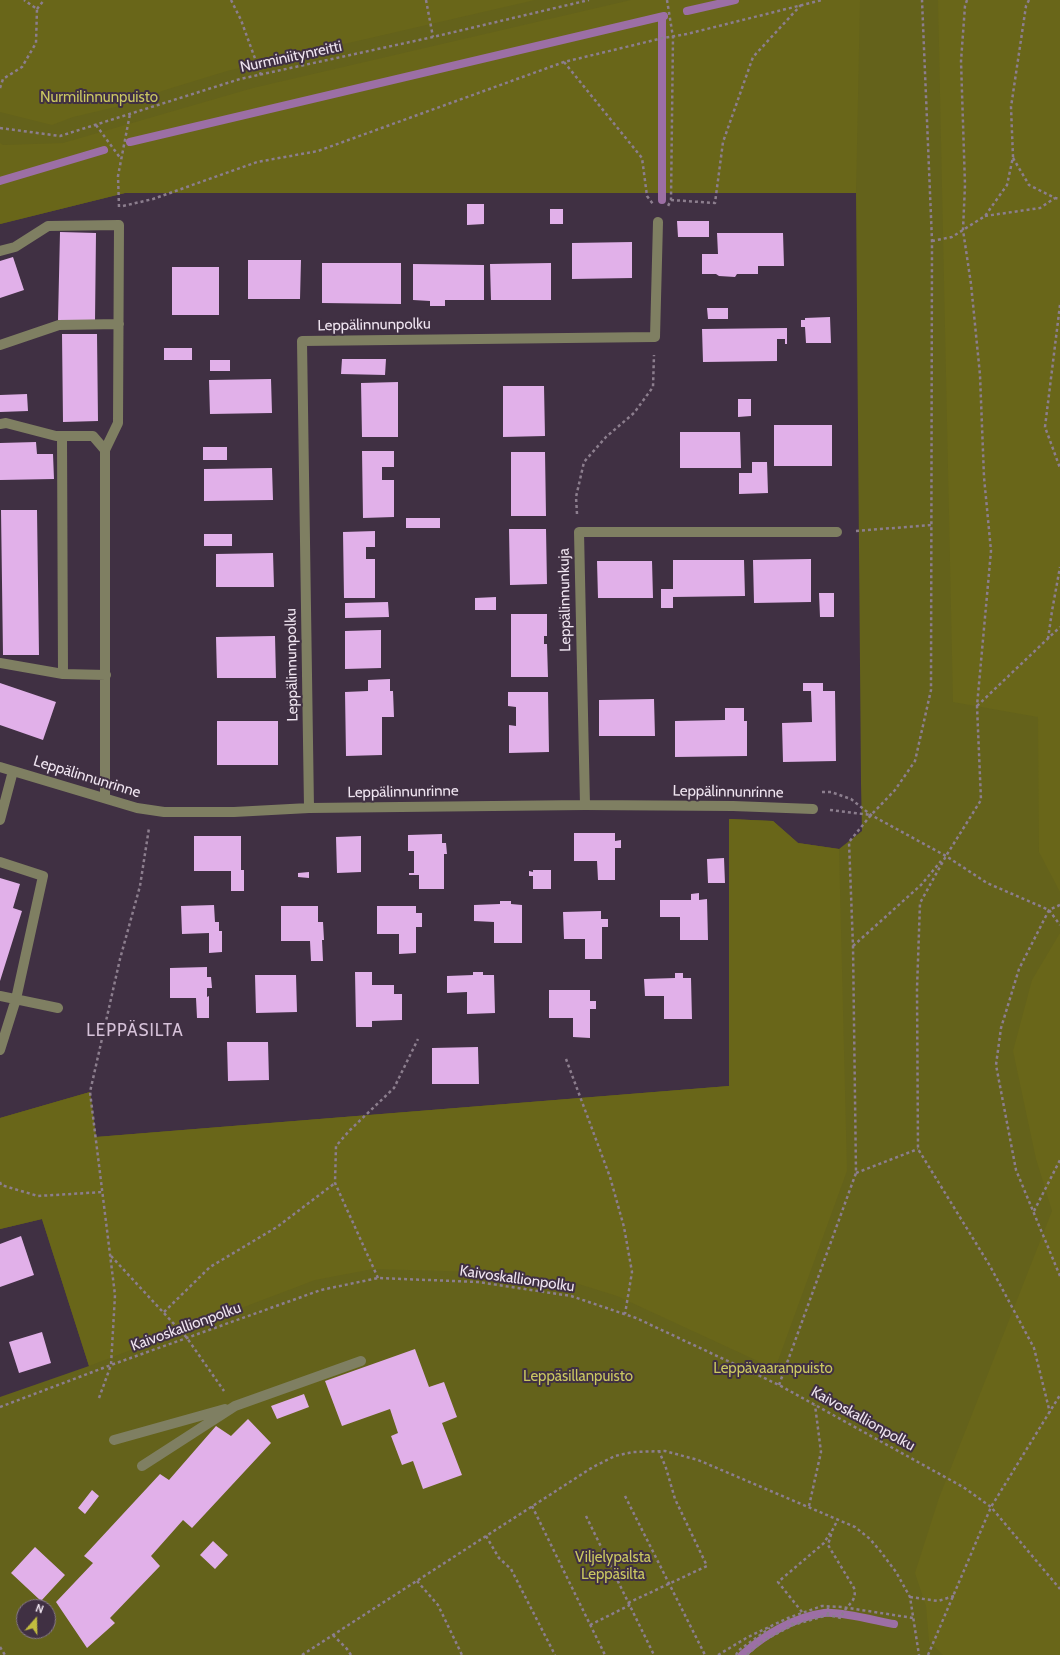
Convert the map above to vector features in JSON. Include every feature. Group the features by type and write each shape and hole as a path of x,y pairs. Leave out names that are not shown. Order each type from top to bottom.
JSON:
{"street":[{"path":"655,337 660,219"},
{"path":"0,251 15,247 48,226 119,225 118,424 105,450 105,798"},
{"path":"0,345 59,325 119,324"},
{"name":"Leppälinnunpolku","path":"309,808 302,341 655,337"},
{"path":"0,424 6,422 56,436 93,436 105,450"},
{"path":"62,436 63,674"},
{"name":"Leppälinnunkuja","path":"585,804 579,532 837,532"},
{"path":"0,663 63,674 106,675"},
{"name":"Leppälinnunrinne","path":"0,767 137,808 164,812 234,812 309,808 585,804 733,806 813,809"},
{"path":"0,820 13,771"},
{"path":"0,862 43,876 16,999 0,1050"},
{"path":"0,996 58,1008"},
{"path":"114,1440 235,1406 361,1361"},
{"path":"142,1466 235,1406"}],"path":[{"path":"24,0 37,9"},
{"path":"0,88 3,80 22,67 36,43 37,9 44,0"},
{"path":"230,0 241,20 260,75"},
{"path":"426,0 433,37"},
{"name":"Nurminiitynreitti","path":"0,128 60,136 240,79 433,37 589,0"},
{"path":"660,219 671,200 671,37 667,0"},
{"path":"130,114 118,176 119,207 153,199 257,162 318,152 564,62 822,0"},
{"path":"779,1385 856,1173 853,946 849,842 871,815 895,790 915,761 931,690 932,241 922,0"},
{"path":"967,0 965,6 960,61 965,185 963,230 971,284 980,375 984,477 991,551 977,706 981,800 946,856 920,903 917,989 918,1149 990,1266 1034,1348 1050,1413"},
{"path":"932,241 952,238 985,216 1007,185 1013,157 1011,107 1026,6 1029,0"},
{"path":"671,200 715,203 723,142 753,57 802,5"},
{"path":"564,62 642,158 647,196 660,219"},
{"path":"96,125 121,159"},
{"path":"1013,157 1029,185 1054,198 1060,199"},
{"path":"985,216 1040,208 1054,198"},
{"path":"1060,305 1045,427 1060,468"},
{"path":"579,532 576,497 584,462 606,437 634,414 653,387 655,337"},
{"path":"837,532 931,525"},
{"path":"1048,639 1060,567"},
{"path":"977,706 1060,627"},
{"path":"831,792 851,799 871,815 946,856 987,883 1049,910 1060,925"},
{"path":"813,809 871,815"},
{"path":"99,1398 111,1365 115,1296 90,1092 120,959 140,886 149,826"},
{"path":"853,946 921,885 946,856"},
{"path":"1060,905 1049,910 1019,969 1001,1028 996,1065 1016,1170 1060,1276"},
{"path":"378,1278 335,1183 336,1146 350,1130 394,1088 418,1039"},
{"path":"566,1059 610,1177 624,1227 632,1272 625,1314"},
{"path":"856,1173 918,1149"},
{"path":"1033,1212 1060,1160"},
{"path":"0,1182 1,1185 38,1196 103,1192"},
{"path":"164,1312 210,1267 276,1227 335,1183"},
{"path":"111,1256 187,1338 235,1406"},
{"name":"Kaivoskallionpolku","path":"0,1407 111,1365 321,1290 378,1278 478,1282 571,1296 636,1318 779,1385 963,1487 991,1507 1060,1589"},
{"path":"928,1655 991,1507 1060,1395"},
{"path":"809,1506 821,1452 815,1404"},
{"path":"302,1655 593,1467 615,1456 633,1452 665,1451 698,1460 809,1506 855,1527 870,1539 896,1572 910,1597 918,1655"},
{"path":"590,1625 707,1566 675,1499 666,1468 659,1452"},
{"path":"625,1496 705,1655"},
{"path":"532,1506 605,1655"},
{"path":"586,1516 654,1655"},
{"path":"748,1655 761,1642 792,1625 828,1615 841,1618 843,1611 854,1600 856,1595 854,1588 828,1545 832,1531 838,1519"},
{"path":"802,1612 778,1582 824,1543 838,1519"},
{"path":"486,1536 498,1558 511,1569 555,1655"},
{"path":"417,1581 438,1605 462,1655"},
{"path":"910,1597 938,1601 954,1596"},
{"path":"718,1655 748,1637 788,1618 822,1606 914,1618"},
{"path":"828,1607 828,1615"},
{"path":"788,1618 792,1625"},
{"path":"736,1655 739,1650 756,1637 778,1623"},
{"path":"332,1635 347,1649 351,1655"},
{"path":"756,1637 761,1642"},
{"path":"0,1647 5,1655"}],"green space":[{"name":"Leppävaaranpuisto","path":"0,0 1060,0 1060,1655 0,1655 0,1397 89,1366 42,1219 0,1229 0,1118 90,1092 96,1137 729,1086 729,819 773,821 798,843 839,849 862,831 856,193 125,193 0,224"},
{"path":"0,0 535,0 227,71 165,90 124,105 73,117 52,125 0,112"},
{"name":"Nurmilinnunpuisto","path":"631,0 860,0 856,193 125,193 0,224 0,143 3,145 63,143 253,88"},
{"path":"938,0 1060,0 1060,892 1039,852 1038,717 953,702"},
{"path":"729,819 773,821 798,843 839,849 847,1171 775,1369 617,1296 569,1281 478,1272 373,1269 315,1280 89,1366 42,1219 0,1229 0,1118 90,1092 96,1137 729,1086"},
{"path":"1060,933 1060,1655 943,1655 929,1641 926,1606 915,1573 939,1498 1052,1211 1036,1159 1013,1051 1032,980"}],"building":[{"path":"467,204 484,204 484,224 467,225"},
{"path":"550,209 563,209 563,224 550,224"},
{"path":"677,221 709,221 709,237 678,237"},
{"path":"60,232 96,233 95,321 58,320"},
{"path":"717,233 783,233 784,266 758,266 758,274 737,274 735,277 719,276 716,274 702,274 702,254 718,254"},
{"path":"632,242 632,278 572,279 572,243"},
{"path":"13,257 24,290 0,298 0,261"},
{"path":"248,260 301,260 300,299 248,299"},
{"path":"322,263 401,263 401,304 322,303"},
{"path":"551,263 551,300 491,300 490,264"},
{"path":"413,264 484,265 484,300 445,300 445,306 430,306 430,301 413,300"},
{"path":"172,267 219,267 219,315 172,315"},
{"path":"707,308 728,308 728,319 708,319"},
{"path":"830,317 831,343 806,343 805,327 801,327 801,320 805,320 805,318"},
{"path":"787,328 787,344 785,344 785,339 777,339 777,361 703,362 702,329"},
{"path":"62,334 97,334 98,421 63,422"},
{"path":"164,348 192,348 192,360 164,360"},
{"path":"342,359 386,359 385,375 341,374"},
{"path":"210,360 230,360 230,371 210,371"},
{"path":"271,379 272,413 210,414 209,380"},
{"path":"398,382 398,437 362,437 361,383"},
{"path":"503,386 544,386 545,436 503,437"},
{"path":"27,394 28,411 0,412 0,395"},
{"path":"738,399 751,399 751,416 738,417"},
{"path":"774,425 832,425 832,466 774,466"},
{"path":"680,432 740,432 741,468 680,468"},
{"path":"36,442 37,454 53,454 54,479 0,480 0,443"},
{"path":"203,447 227,447 227,460 203,460"},
{"path":"362,451 394,451 394,467 382,467 382,480 394,480 394,517 363,518"},
{"path":"511,452 545,452 546,516 511,516"},
{"path":"752,462 767,462 768,493 739,494 739,473 752,473"},
{"path":"272,468 273,500 204,501 204,469"},
{"path":"1,510 37,510 39,655 3,655"},
{"path":"406,518 440,518 440,528 406,528"},
{"path":"509,529 546,529 547,584 510,585"},
{"path":"375,531 375,547 366,547 366,559 375,559 375,598 344,598 343,532"},
{"path":"204,534 232,534 232,546 204,546"},
{"path":"273,553 274,587 216,587 216,554"},
{"path":"811,559 811,602 754,603 753,560"},
{"path":"673,560 744,560 745,596 673,597 673,608 661,608 661,589 673,589"},
{"path":"597,561 652,561 653,598 598,598"},
{"path":"819,593 834,593 834,617 820,617"},
{"path":"496,597 496,610 475,610 475,598"},
{"path":"388,602 389,617 345,618 345,603"},
{"path":"511,614 547,614 547,636 544,636 544,644 547,644 548,677 511,677"},
{"path":"381,630 381,668 345,669 345,631"},
{"path":"275,636 276,678 217,678 216,637"},
{"path":"390,679 390,691 393,691 394,717 382,717 382,755 346,756 345,692 368,691 368,680"},
{"path":"0,683 56,702 43,740 0,725"},
{"path":"803,683 823,683 823,691 835,691 836,761 783,762 782,723 812,722 811,691 803,691"},
{"path":"508,692 548,692 549,752 509,753 509,725 516,726 516,707 508,706"},
{"path":"654,699 655,736 599,736 599,700"},
{"path":"725,708 744,708 744,721 747,721 747,756 675,757 675,721 725,720"},
{"path":"217,721 278,721 278,765 217,765"},
{"path":"574,833 615,833 615,841 621,840 621,848 615,848 615,880 598,880 597,861 574,861"},
{"path":"442,834 442,843 446,843 447,854 444,854 444,889 419,889 419,875 409,875 409,873 414,873 414,851 408,851 408,835"},
{"path":"194,836 241,836 241,870 244,870 244,891 231,891 231,871 194,871"},
{"path":"361,836 361,872 337,873 336,837"},
{"path":"724,858 725,883 708,883 707,859"},
{"path":"533,870 551,870 551,889 533,889 533,876 529,876 529,871 533,872"},
{"path":"309,872 309,878 298,877 298,873"},
{"path":"0,878 20,884 13,908 22,911 0,981"},
{"path":"699,893 699,900 707,899 708,940 680,940 680,917 660,917 660,900 691,900 691,894"},
{"path":"500,901 511,901 511,904 522,905 522,943 494,943 494,922 474,921 474,905 500,904"},
{"path":"214,905 215,922 219,922 219,931 222,931 222,952 209,953 209,933 182,934 181,906"},
{"path":"281,906 318,906 318,922 323,922 323,961 311,961 310,941 281,941"},
{"path":"377,906 416,906 416,913 422,913 422,927 416,927 416,953 399,954 399,934 377,934"},
{"path":"601,911 601,919 608,919 608,927 602,927 602,959 585,959 585,939 564,939 563,912"},
{"path":"207,967 207,977 211,977 212,988 207,988 207,997 209,996 209,1018 197,1018 196,998 170,998 170,968"},
{"path":"355,972 372,972 372,985 394,985 394,994 402,994 402,1020 372,1021 372,1027 356,1027"},
{"path":"473,972 483,972 483,975 494,975 495,1013 467,1014 467,992 447,993 447,976 473,975"},
{"path":"675,973 683,973 683,978 691,978 692,1019 664,1019 664,996 645,996 644,979 675,978"},
{"path":"255,975 296,975 297,1012 256,1013"},
{"path":"549,990 590,990 590,1001 596,1001 596,1009 590,1009 590,1038 573,1037 573,1018 549,1018"},
{"path":"227,1042 268,1042 269,1080 228,1081"},
{"path":"478,1047 479,1084 432,1084 432,1048"},
{"path":"21,1236 34,1275 0,1287 0,1244"},
{"path":"42,1332 51,1363 19,1373 9,1342"},
{"path":"415,1349 429,1387 444,1382 457,1417 442,1423 462,1475 423,1489 413,1461 402,1465 391,1436 398,1433 390,1409 342,1426 325,1381"},
{"path":"304,1394 309,1407 277,1419 271,1406"},
{"path":"248,1419 271,1443 192,1528 183,1520 151,1556 160,1566 110,1618 115,1623 87,1648 56,1602 93,1563 84,1556 160,1474 169,1480 216,1426 231,1436"},
{"path":"92,1490 99,1496 85,1514 78,1508"},
{"path":"213,1541 228,1555 215,1569 200,1555"},
{"path":"35,1547 65,1575 43,1599 39,1599 11,1573"}],"waterway":[{"path":"687,11 735,0"},
{"path":"130,142 664,16"},
{"path":"662,17 662,200"},
{"path":"0,181 104,150"},
{"path":"742,1655 780,1628 802,1618 813,1615 839,1613 894,1624"}],"district":[{"name":"LEPPÄSILTA","path":"135,1031"}],"park label":[{"name":"Leppäsillanpuisto","path":"578,1377"},
{"name":"Viljelypalsta Leppäsilta","path":"613,1566"}]}
